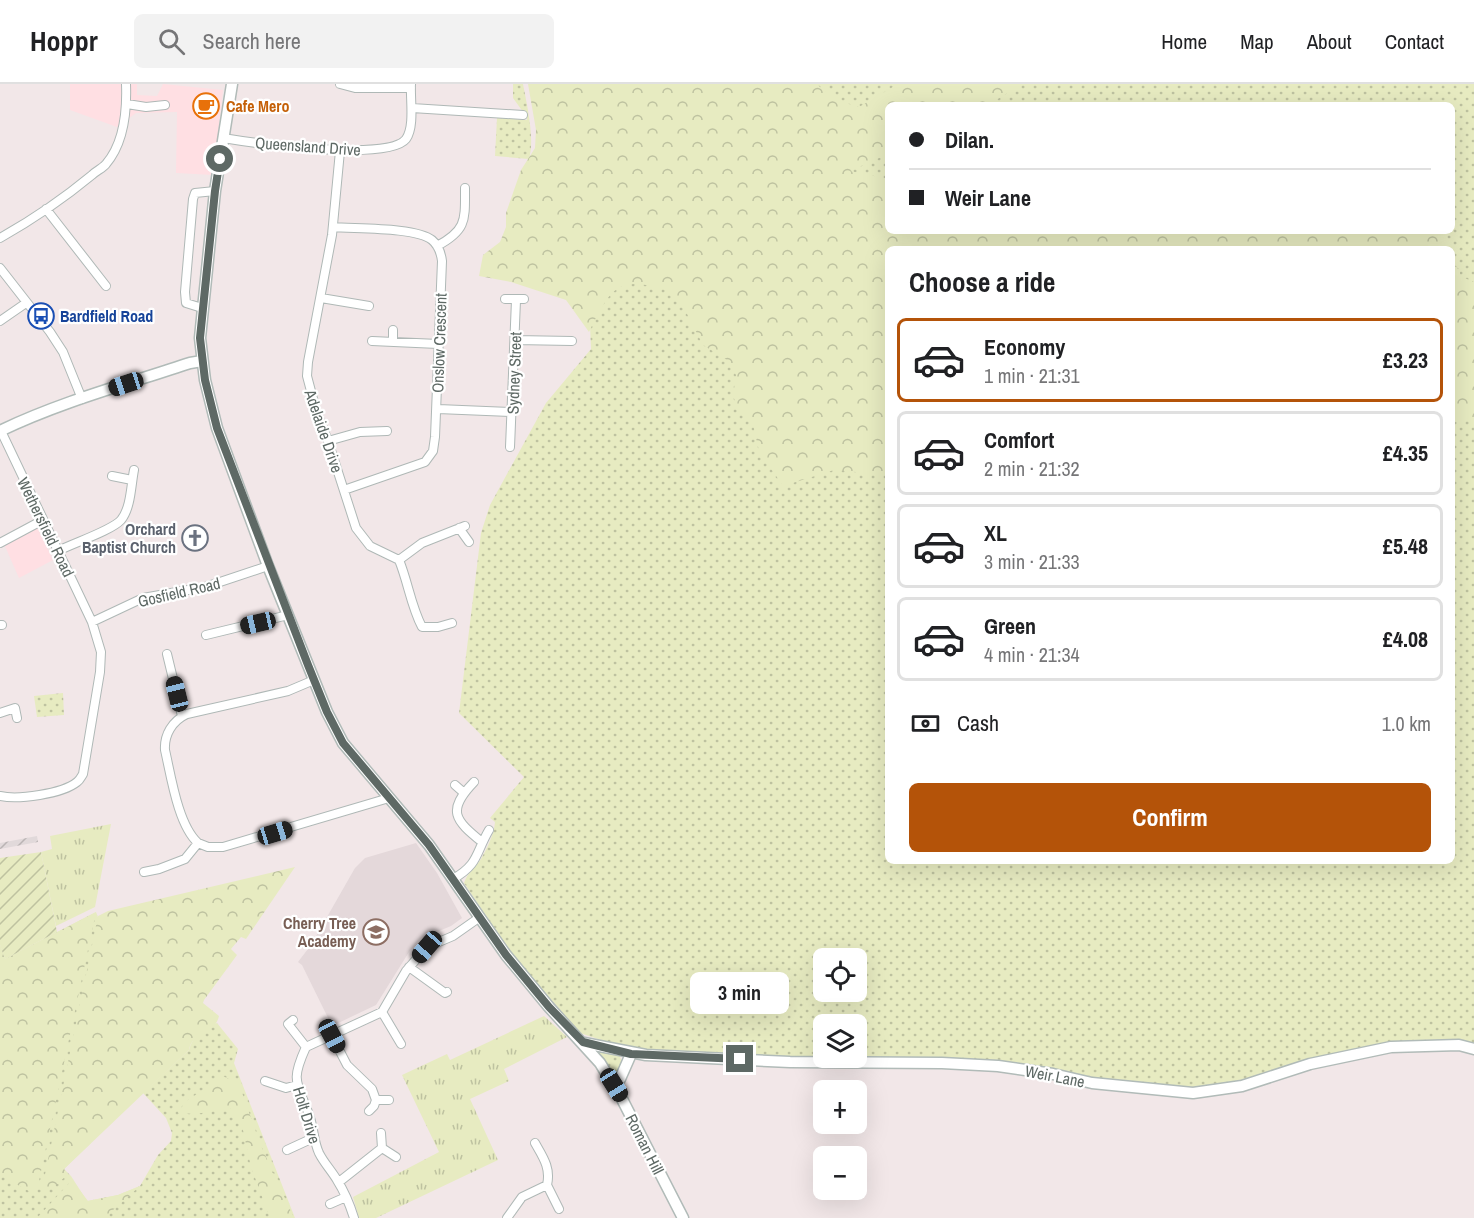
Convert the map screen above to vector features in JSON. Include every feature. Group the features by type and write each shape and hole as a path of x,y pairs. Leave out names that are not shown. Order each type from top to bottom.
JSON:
{"main road":[{"name":"Roman Hill","path":"232,84 215,191 200,338 210,404 217,428 268,566 327,712 343,743 429,845 506,955 549,1007 600,1062 683,1218"},
{"path":"0,431 82,399 202,361"},
{"name":"Weir Lane","path":"583,1042 631,1054 790,1062 942,1063 998,1066 1053,1074 1092,1083 1193,1093 1242,1086 1310,1064 1391,1047 1459,1045 1474,1048"},
{"path":"614,1085 620,1079 631,1054"}],"street":[{"path":"0,238 77,188 106,164 117,146 127,104 126,84"},
{"path":"340,84 355,88 411,86"},
{"name":"Queensland Drive","path":"223,138 340,151 381,150 402,143 408,136 412,108 411,86"},
{"path":"127,104 146,107 165,105"},
{"path":"412,108 517,112"},
{"name":"Adelaide Drive","path":"340,151 333,227 307,376 316,410 356,528 370,546 399,560"},
{"path":"333,227 422,234 438,246 460,230 464,219 465,188"},
{"path":"202,308 186,303 184,292 193,199 195,192 215,191"},
{"path":"465,202 475,202"},
{"path":"46,209 104,281"},
{"name":"Onslow Crescent","path":"344,490 425,462 435,445 442,261 438,246"},
{"path":"0,268 63,352 82,399"},
{"path":"321,298 367,303"},
{"name":"Sydney Street","path":"505,299 520,299 515,340 510,447"},
{"path":"0,321 26,303"},
{"path":"393,330 393,342"},
{"path":"515,340 568,341 565,351"},
{"path":"372,341 438,344"},
{"path":"438,409 513,412"},
{"name":"Wethersfield Road","path":"0,431 92,622 101,652 100,672 83,774 77,782 55,792 23,798 0,796"},
{"path":"328,441 360,432 387,431"},
{"path":"58,551 105,530 120,520 126,510 134,470"},
{"path":"112,476 132,480"},
{"path":"0,543 43,520"},
{"path":"447,623 422,627 413,609 410,588 399,560 422,543 462,527 469,542"},
{"name":"Gosfield Road","path":"92,622 144,598 223,582 268,566"},
{"path":"206,635 288,615"},
{"path":"167,654 173,663 182,716"},
{"path":"314,680 288,691 182,716 174,723 164,740 165,750 183,821 191,837 208,847 223,847 389,798"},
{"path":"0,713 15,704 17,718"},
{"path":"474,782 463,792 457,806 459,820 463,826 482,842"},
{"path":"455,785 463,792"},
{"path":"453,879 464,873 477,859 482,842 489,831"},
{"path":"144,872 185,859 198,843"},
{"path":"293,1020 288,1024 306,1047 382,1012 410,967 427,947 453,936 480,917"},
{"path":"410,967 444,993"},
{"path":"382,1012 401,1044"},
{"path":"332,1036 347,1065 372,1089 376,1100 369,1111"},
{"name":"Holt Drive","path":"306,1047 296,1074 297,1085 308,1113 319,1154 339,1182 354,1218"},
{"path":"265,1081 286,1088 297,1085"},
{"path":"376,1100 389,1100"},
{"path":"381,1133 382,1148"},
{"path":"287,1150 313,1138"},
{"path":"536,1143 547,1164 549,1175 547,1185 559,1209"},
{"path":"382,1148 396,1157"},
{"path":"339,1182 382,1148"},
{"path":"507,1218 522,1197 547,1185"},
{"path":"330,1204 346,1197"}],"shaded area":[{"path":"70,84 137,84 137,95 157,96 163,84 223,90 213,175 176,173 177,112 136,113 117,127 70,110"},
{"path":"37,527 53,560 19,578 4,544"},
{"path":"37,836 38,842 0,849 0,843"},
{"name":"Cherry Tree Academy","path":"416,843 437,873 462,918 451,926 420,939 409,952 376,1005 332,1026 302,965 298,962 311,945 355,868 365,858"}],"green space":[{"path":"513,84 523,84 531,132 529,159 495,156 497,118 527,120 513,98"},
{"path":"528,84 816,84 839,101 859,107 898,84 1022,84 993,102 885,102 885,155 850,171 885,178 885,234 1432,234 1442,236 1449,246 885,246 885,475 834,470 783,486 759,451 752,420 739,411 733,396 736,375 727,360 703,345 687,314 670,291 639,284 619,288 604,304 589,332 566,300 511,282 479,276 483,255 500,242 506,227 506,213 521,170 535,148 536,130"},
{"path":"529,84 1474,84 1474,1049 1391,1047 1193,1093 998,1066 867,1062 867,1014 813,1014 813,1060 646,1055 580,1033 511,953 464,883 481,859 490,841 495,822 490,818 524,777 459,713 481,533 490,505 546,403 591,349 590,325 533,160 539,129"},
{"path":"1455,266 1460,269 1460,276 1474,282 1474,419 1455,422"},
{"path":"63,693 64,715 37,717 34,696"},
{"path":"111,824 95,907 56,926 41,852 52,849 50,836"},
{"path":"41,852 57,932 5,959 0,945 0,858"},
{"path":"295,867 246,939 241,937 231,949 237,955 204,1000 203,1003 219,1016 217,1022 195,1039 189,1050 64,1169 68,1174 53,1188 42,1189 98,916 108,911"},
{"path":"96,912 103,930 91,1143 64,1169 87,1201 118,1195 140,1186 158,1155 171,1141 172,1133 166,1118 143,1093 189,1050 200,1033 217,1023 238,1049 234,1063 295,1218 0,1218 0,945 5,959"},
{"path":"96,912 36,1195 0,1175 0,945 5,959"},
{"path":"544,1016 567,1037 504,1069 509,1081 470,1099 498,1160 376,1218 359,1218 353,1197 439,1152 402,1075 447,1054 450,1060"},
{"path":"593,1048 619,1055 621,1067 614,1077"},
{"path":"223,1076 239,1084 261,1146 294,1218 270,1218 251,1167 241,1121 230,1108 196,1114 178,1113 185,1102"},
{"path":"72,1180 88,1201 118,1195 140,1186 104,1218 37,1218"}],"place":[{"name":"Cafe Mero","path":"206,106"},
{"name":"Bardfield Road","path":"41,316"},
{"name":"Orchard Baptist Church","path":"195,538"},
{"name":"Cherry Tree Academy","path":"376,932"}],"route":[{"path":"220,159 200,338 210,404 222,443 268,566 327,712 343,743 429,845 506,955 549,1007 583,1042 631,1054 740,1059"}]}
